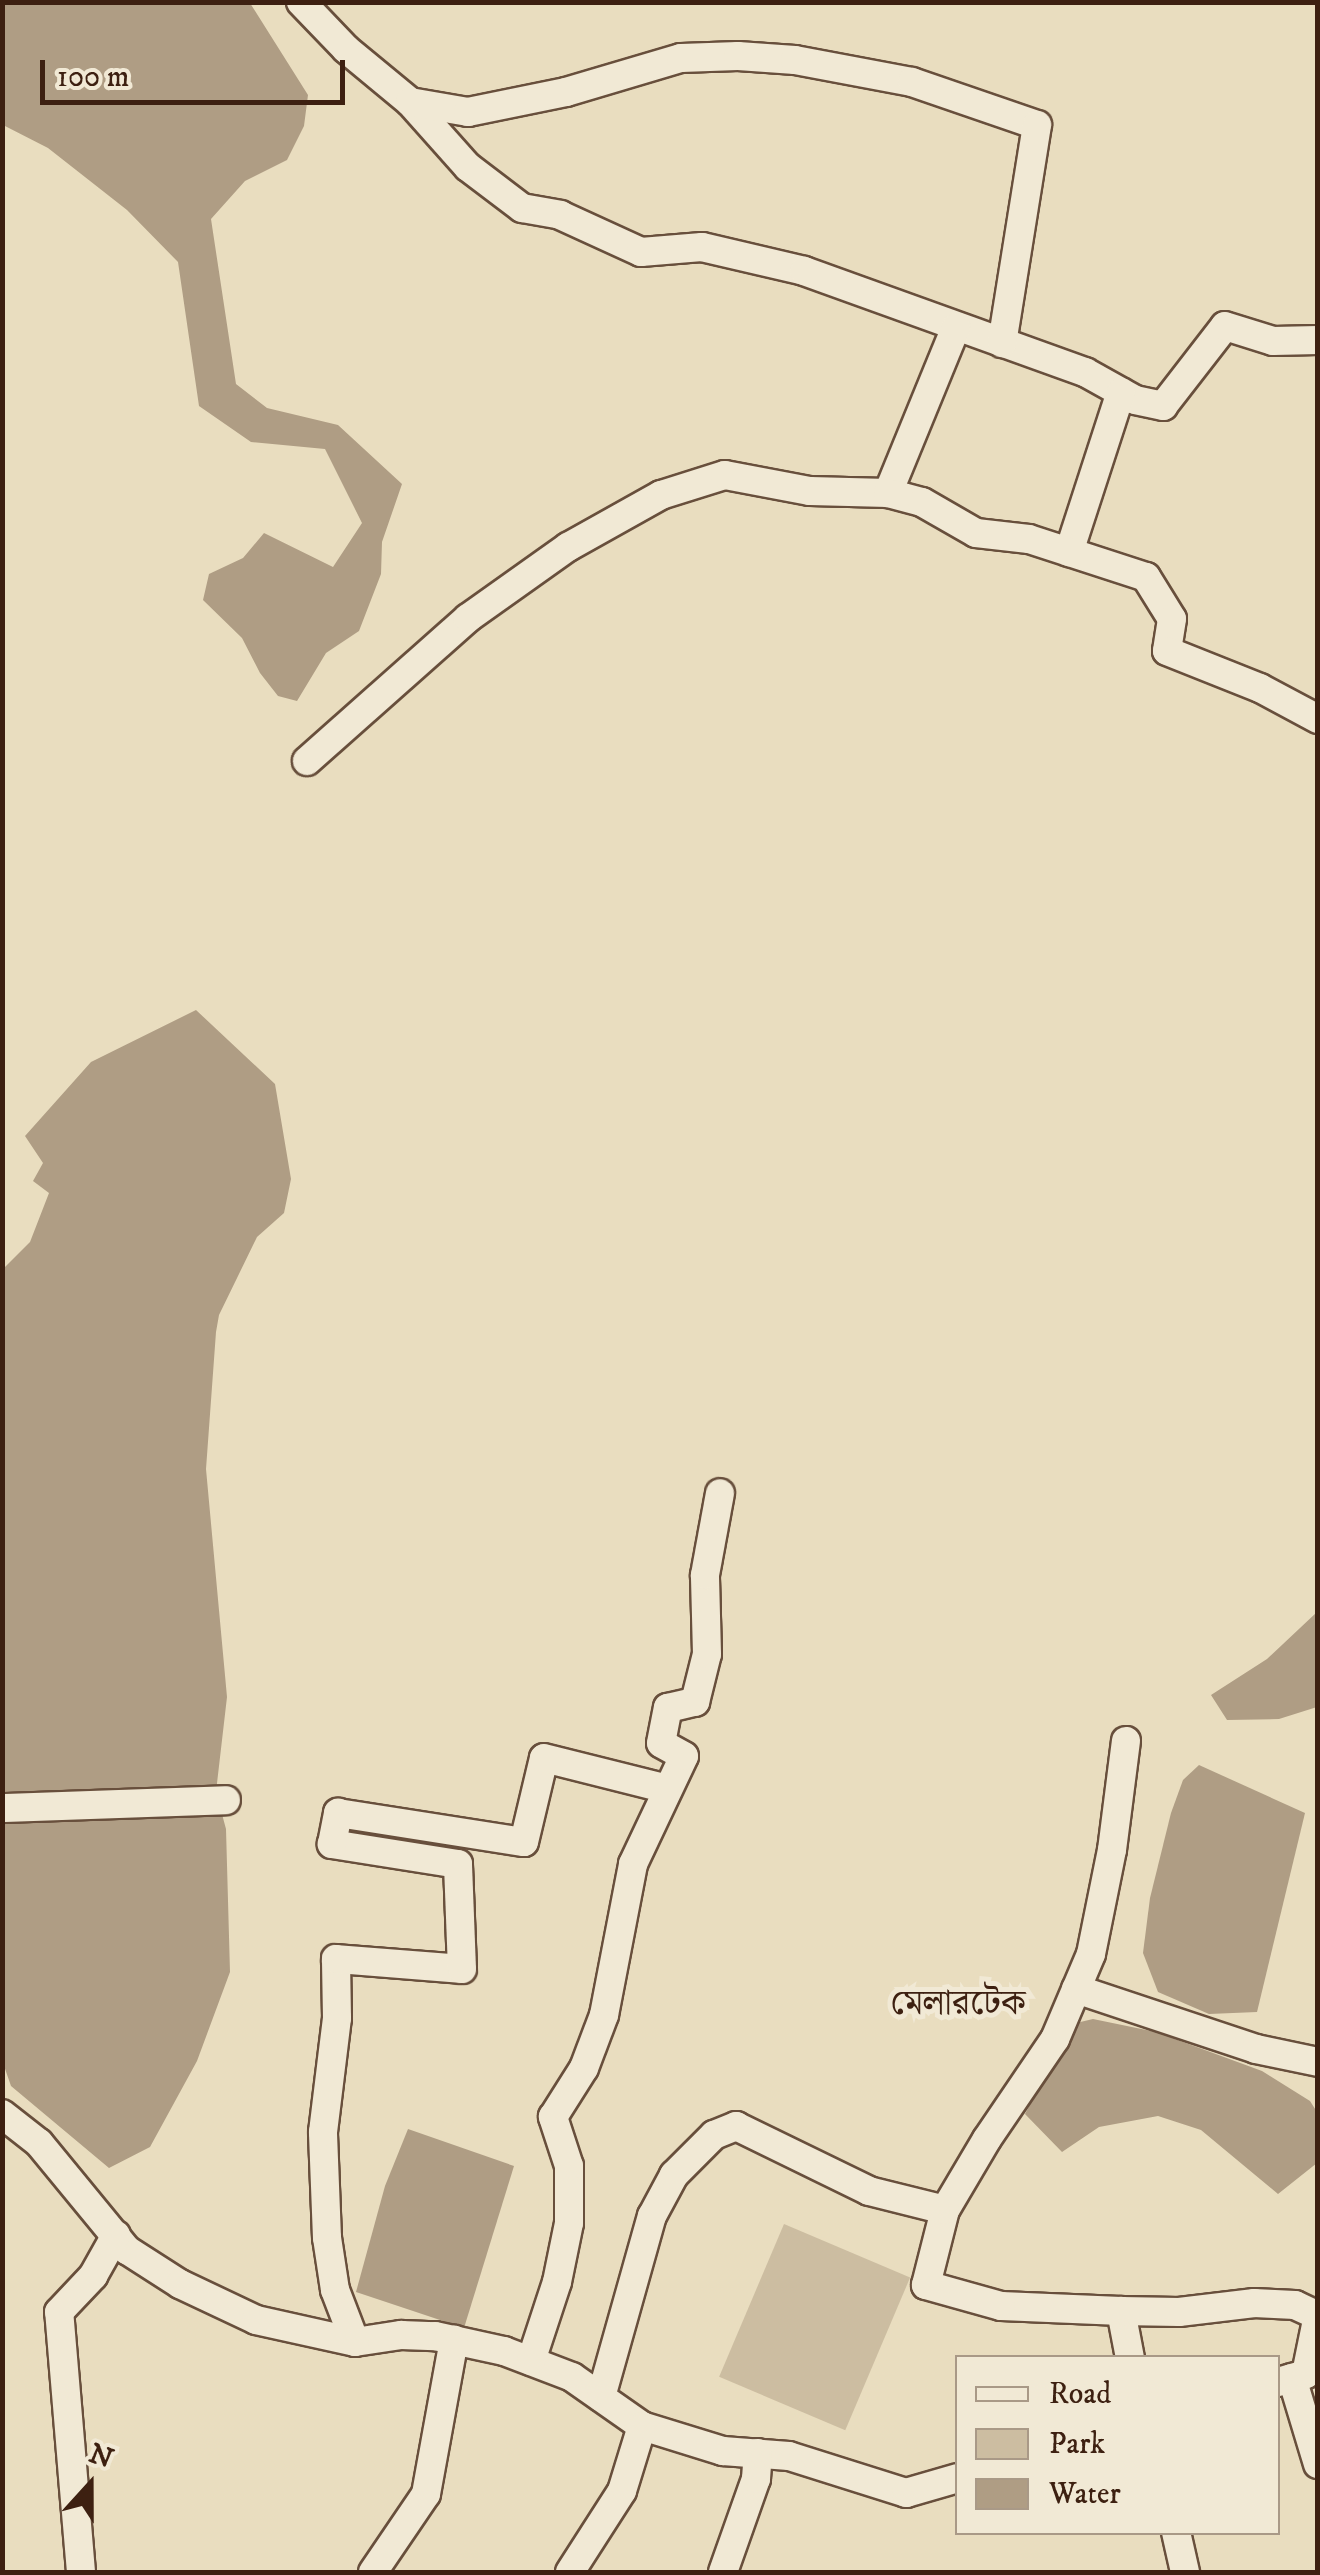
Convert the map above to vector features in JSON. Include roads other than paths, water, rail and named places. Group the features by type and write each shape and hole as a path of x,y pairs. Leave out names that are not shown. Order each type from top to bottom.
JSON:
{"street":[{"path":"301,2 346,49 410,102 468,167 522,208 560,215 641,252 702,248 804,270 1085,372 1121,392 1162,406 1225,326 1274,341 1318,340"},
{"path":"410,102 468,112 566,92 681,58 738,56 796,60 912,82 1036,125 1002,343"},
{"path":"888,493 956,326"},
{"path":"1069,552 1121,392"},
{"path":"307,761 468,618 568,547 661,494 724,475 810,491 888,493 922,502 976,532 1029,539 1146,576 1172,620 1167,651 1260,688 1318,719"},
{"path":"531,2361 557,2282 569,2223 568,2166 554,2117 584,2068 604,2015 633,1864 684,1756 662,1743 668,1708 696,1702 707,1654 705,1575 720,1493"},
{"path":"1126,1742 1108,1868 1090,1954 1056,2039 987,2138 945,2210 926,2285 1001,2306 1179,2312 1254,2303 1296,2306 1316,2315 1306,2374 1285,2380 1318,2464"},
{"path":"355,2342 335,2290 328,2238 324,2132 337,2018 336,1959 462,1969 458,1864 332,1844 338,1813 524,1842 544,1758 667,1790"},
{"path":"2,1808 226,1800"},
{"path":"1076,1988 1256,2049 1318,2062"},
{"path":"2,2114 39,2143 127,2250 180,2284 256,2320 355,2342 401,2335 454,2340 531,2361 572,2377 642,2426 722,2451 789,2456 906,2493 955,2479"},
{"path":"602,2397 652,2216 674,2175 714,2136 736,2126 869,2192 945,2210"},
{"path":"82,2572 59,2312 93,2276 116,2235"},
{"path":"1121,2312 1129,2355"},
{"path":"373,2572 426,2494 454,2340"},
{"path":"570,2572 622,2490 642,2426"},
{"path":"723,2572 756,2479 758,2454"},
{"path":"1177,2535 1185,2572"}],"water":[{"path":"2,3 250,3 308,95 304,126 287,160 245,181 211,219 236,384 267,408 338,425 402,484 382,542 381,574 359,631 326,653 297,701 278,696 260,673 242,638 203,600 209,574 243,558 264,533 333,567 362,523 325,449 251,442 199,406 178,262 127,210 48,148 3,125"},
{"path":"196,1010 275,1084 291,1179 284,1213 257,1237 219,1315 216,1332 206,1469 227,1697 216,1792 226,1829 230,1972 197,2061 150,2147 109,2168 11,2086 3,2063 3,1269 30,1242 49,1193 33,1181 43,1163 25,1136 91,1062"},
{"path":"1317,1612 1317,1707 1279,1719 1227,1720 1211,1695 1267,1659"},
{"path":"1199,1765 1305,1813 1257,2012 1209,2014 1158,1992 1143,1953 1150,1898 1171,1813 1183,1780"},
{"path":"1093,2019 1156,2032 1262,2071 1310,2101 1317,2112 1317,2163 1278,2194 1201,2130 1158,2116 1099,2127 1062,2152 1025,2114 1072,2024"},
{"path":"408,2129 514,2166 464,2328 356,2292 385,2186"}],"district":[{"name":"মেলারটেক","path":"958,2004"}]}
